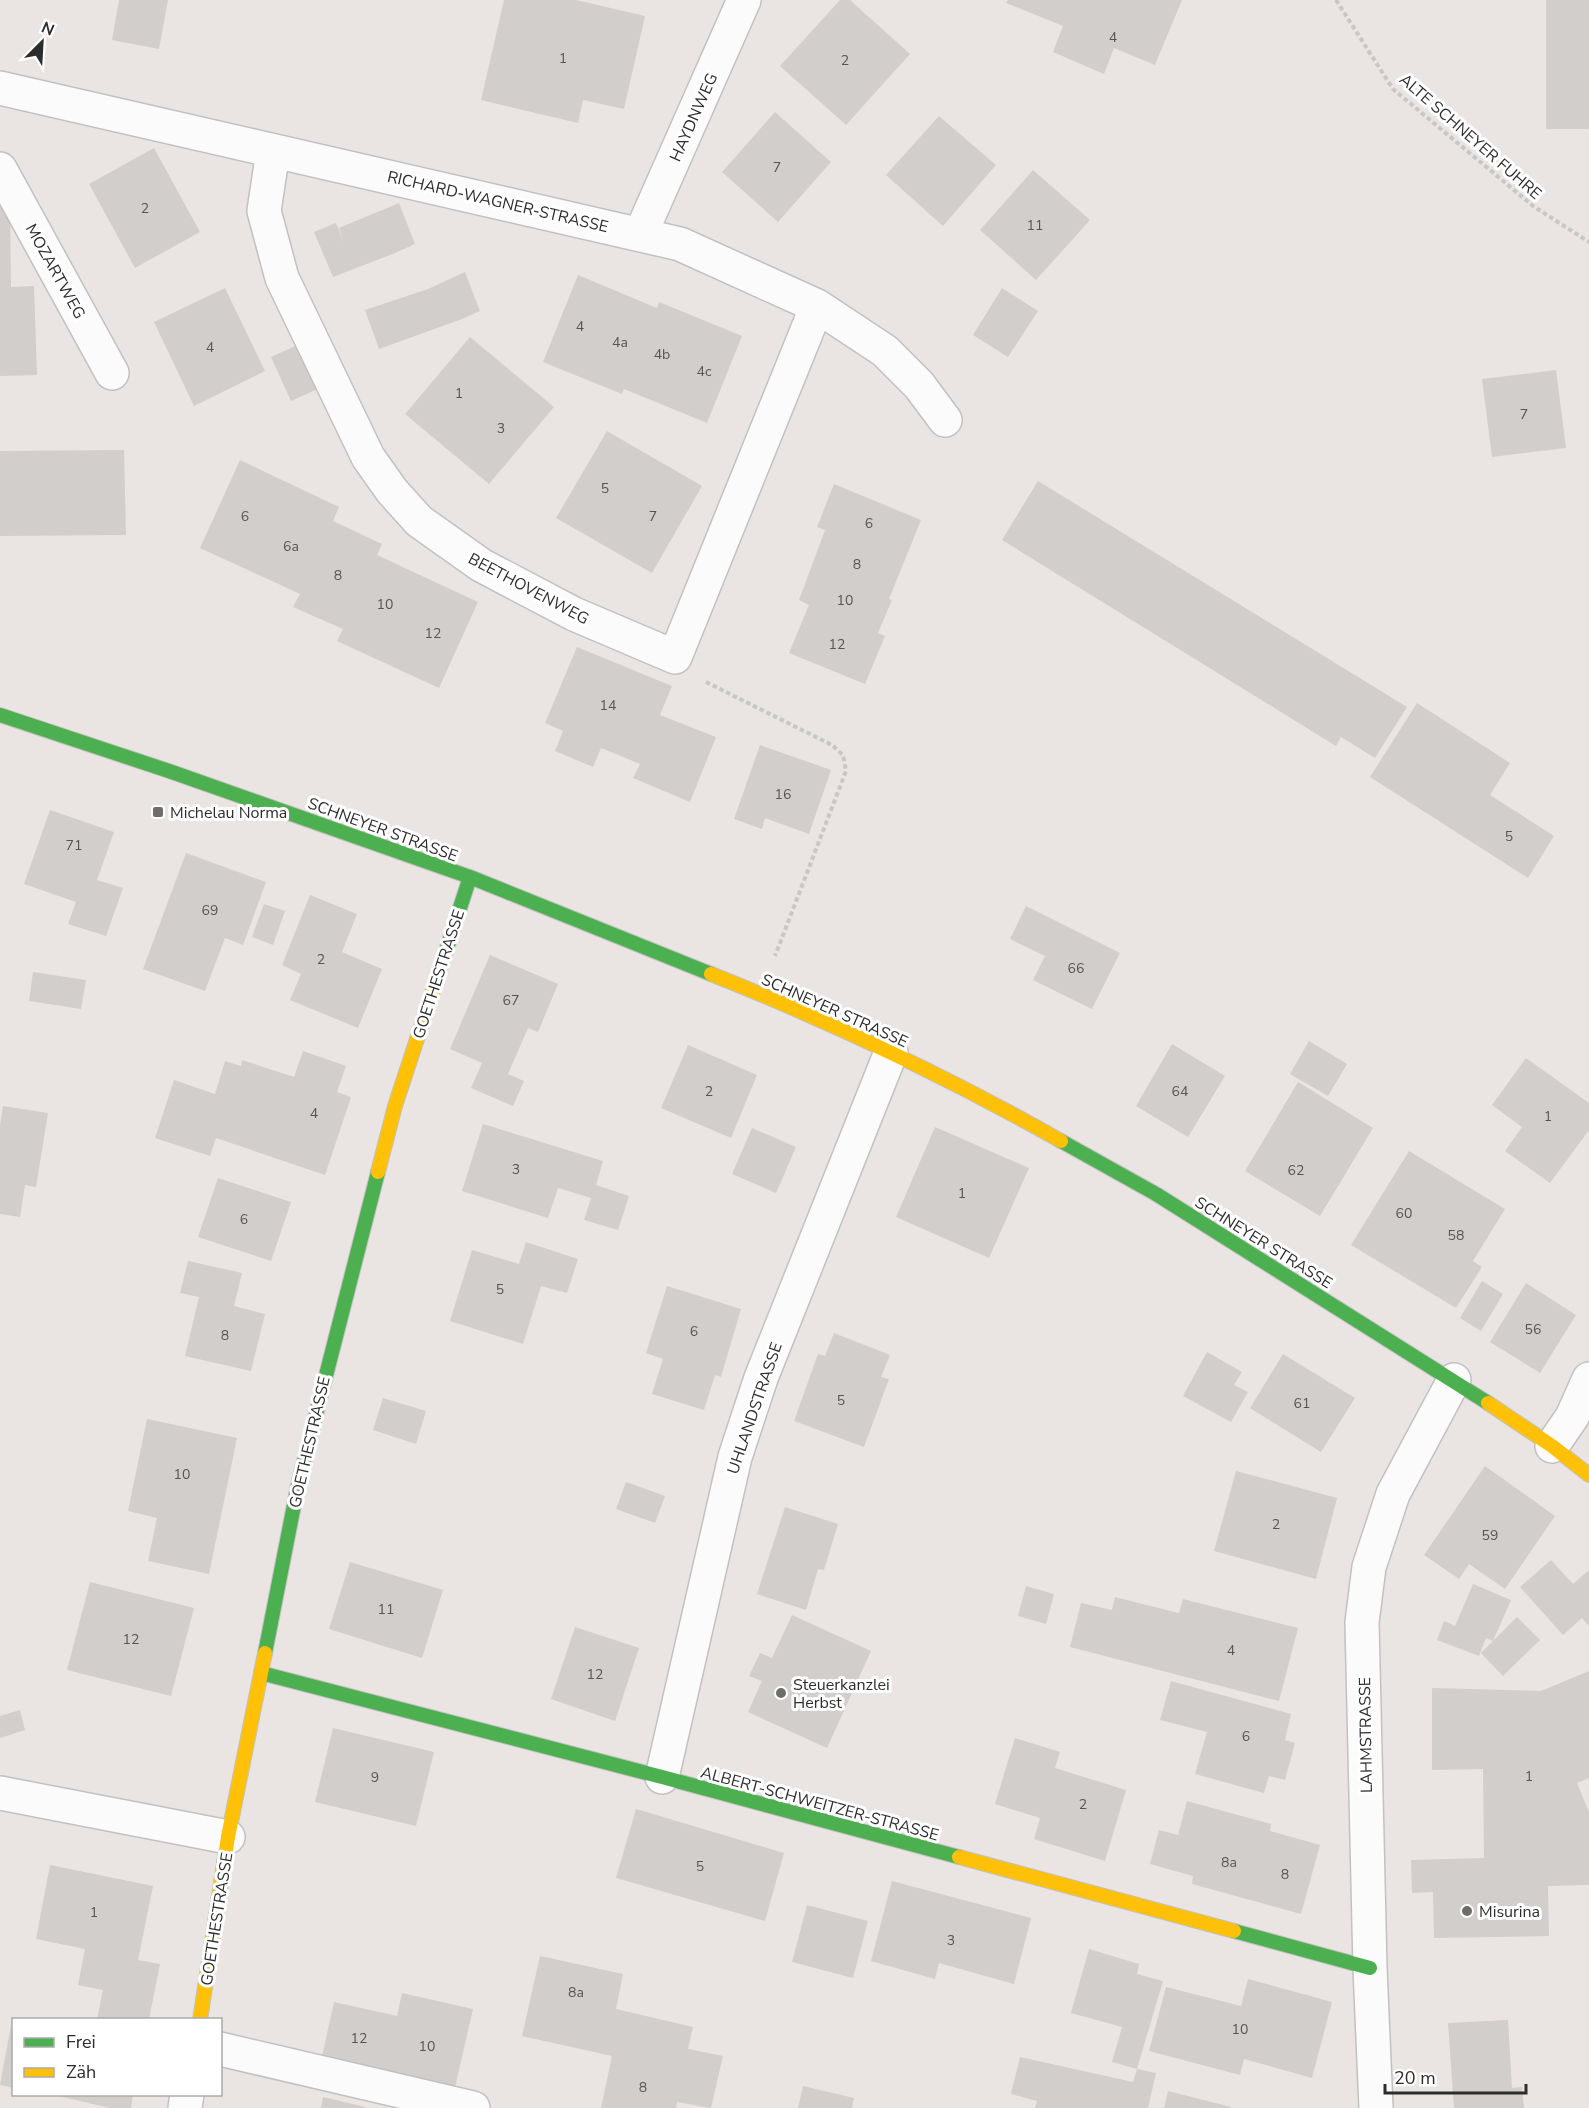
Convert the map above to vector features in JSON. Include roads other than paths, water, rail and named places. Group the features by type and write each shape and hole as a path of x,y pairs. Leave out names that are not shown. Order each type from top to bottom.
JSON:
{"street":[{"name":"HAYDNWEG","path":"641,233 744,0"},
{"name":"RICHARD-WAGNER-STRASSE","path":"2,96 273,151 641,233 680,244 817,306 885,351 919,385 945,420"},
{"name":"BEETHOVENWEG","path":"273,151 264,212 282,278 368,457 392,491 419,521 481,565 574,614 675,657 817,306"},
{"name":"MOZARTWEG","path":"0,169 112,373"},
{"name":"SCHNEYER STRASSE","path":"0,715 169,771 470,877 761,994 891,1052 1014,1114 1156,1194 1454,1380 1552,1446 1589,1475"},
{"name":"GOETHESTRASSE","path":"200,2018 228,1837 298,1485 395,1106 470,877"},
{"name":"UHLANDSTRASSE","path":"662,1777 735,1457 766,1367 891,1052"},
{"path":"1552,1446 1572,1417 1589,1379"},
{"name":"LAHMSTRASSE","path":"1377,2108 1370,1968 1362,1622 1370,1567 1394,1494 1454,1380"},
{"name":"ALBERT-SCHWEITZER-STRASSE","path":"261,1673 662,1777 1370,1968"},
{"path":"0,1793 228,1837"},
{"path":"222,2049 473,2108"}],"place":[{"name":"Michelau Norma","path":"158,812"},
{"name":"Steuerkanzlei Herbst","path":"781,1693"},
{"name":"Misurina","path":"1467,1911"}]}
